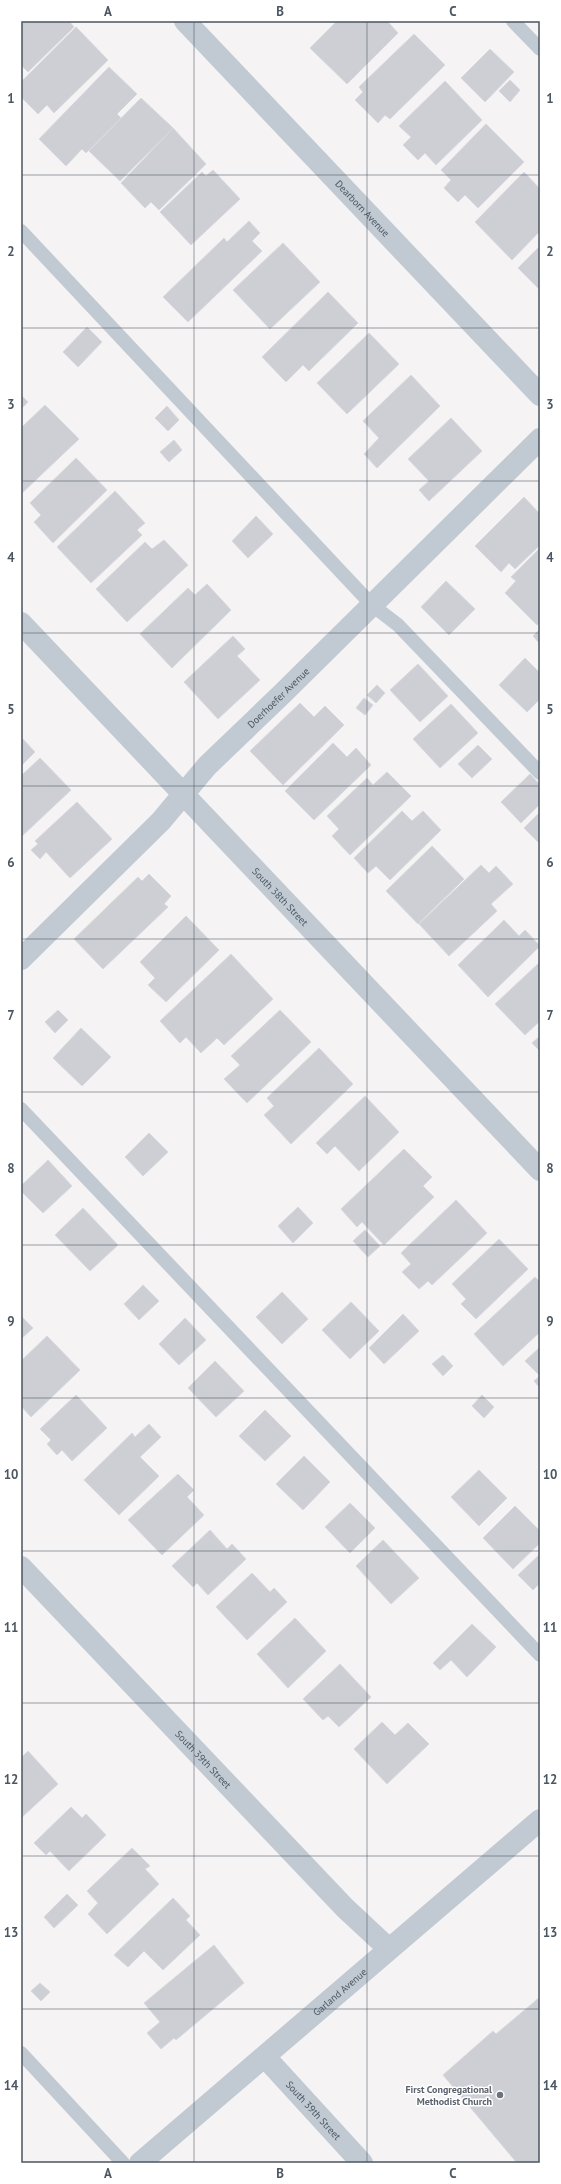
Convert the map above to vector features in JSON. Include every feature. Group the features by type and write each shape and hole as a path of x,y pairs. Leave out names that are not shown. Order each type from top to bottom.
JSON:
{"street":[{"name":"Dearborn Avenue","path":"185,21 540,395"},
{"name":"Doerhoefer Avenue","path":"21,959 161,821 207,766 540,439"},
{"name":"South 38th Street","path":"21,623 540,1170"},
{"name":"South 39th Street","path":"21,1567 345,1908 388,1949"},
{"name":"Garland Avenue","path":"140,2163 540,1820"},
{"name":"South 39th Street","path":"265,2057 362,2163"}],"lane":[{"path":"513,21 540,49"},
{"path":"21,231 372,605 398,625 540,773"},
{"path":"21,1109 540,1655"},
{"path":"21,2053 123,2163"}],"building":[{"path":"21,21 69,21 74,27 28,72 21,65"},
{"path":"337,21 387,21 398,33 347,84 310,48"},
{"path":"76,27 108,60 54,113 47,105 38,114 21,97 21,82"},
{"path":"414,34 445,65 390,119 385,115 378,123 355,100 363,92 359,87"},
{"path":"490,49 514,72 485,102 461,78"},
{"path":"109,67 137,94 117,114 121,118 86,153 82,149 66,166 39,139"},
{"path":"510,80 520,90 510,102 499,91"},
{"path":"445,81 482,120 436,165 425,153 418,160 403,145 411,137 399,126"},
{"path":"141,98 173,128 120,181 89,151"},
{"path":"486,124 524,162 478,208 465,195 458,202 444,188 451,180 441,170"},
{"path":"173,128 206,164 159,210 151,202 145,208 121,183"},
{"path":"213,170 240,199 191,245 160,212 202,172 206,176"},
{"path":"524,172 540,189 540,231 512,260 475,222"},
{"path":"249,221 260,233 252,241 262,251 188,322 163,297 224,238 227,242"},
{"path":"283,243 320,282 270,329 233,290"},
{"path":"540,246 540,290 518,268"},
{"path":"328,292 358,323 309,371 303,365 286,382 262,357"},
{"path":"87,327 102,342 78,367 63,352"},
{"path":"369,333 399,364 347,414 317,383"},
{"path":"411,375 440,406 377,468 364,454 379,438 363,421"},
{"path":"21,395 28,402 21,409"},
{"path":"45,405 79,439 21,494 21,428"},
{"path":"167,406 179,420 168,431 155,418"},
{"path":"451,418 482,451 429,501 419,490 429,481 408,459"},
{"path":"174,440 182,450 169,462 160,452"},
{"path":"76,458 107,490 53,543 34,522 41,515 30,503"},
{"path":"115,491 145,523 137,530 142,535 91,583 57,547"},
{"path":"524,497 540,514 540,545 515,569 509,563 501,572 475,546"},
{"path":"256,516 273,534 248,558 232,541"},
{"path":"164,540 188,565 127,622 96,589 145,542 152,549"},
{"path":"540,548 540,623 537,625 505,593 516,581 511,577"},
{"path":"446,581 475,609 449,635 421,607"},
{"path":"207,584 231,610 172,668 140,634 188,588 195,595"},
{"path":"540,629 540,644 533,636"},
{"path":"233,636 245,649 237,656 260,680 218,719 184,682"},
{"path":"525,658 540,673 540,699 527,712 499,685"},
{"path":"418,664 448,696 420,722 390,690"},
{"path":"377,685 385,693 376,703 367,695"},
{"path":"364,698 373,705 365,715 356,708"},
{"path":"300,703 314,717 325,706 344,725 283,785 250,751"},
{"path":"451,704 478,733 440,768 413,739"},
{"path":"21,737 35,752 21,766"},
{"path":"333,743 347,757 356,748 371,765 314,820 285,791"},
{"path":"478,745 492,759 472,778 458,764"},
{"path":"40,758 71,790 21,837 21,776"},
{"path":"387,772 411,796 350,855 332,836 339,829 327,816 367,778 373,785"},
{"path":"530,774 540,785 540,804 521,823 501,802"},
{"path":"77,802 112,839 70,878 46,852 40,859 31,850 38,844 35,841"},
{"path":"402,811 412,821 423,811 441,830 390,880 376,866 368,873 354,858"},
{"path":"540,812 540,844 524,828"},
{"path":"432,846 464,879 418,924 386,891"},
{"path":"481,865 489,873 496,866 513,884 491,904 497,911 449,956 419,924"},
{"path":"149,874 171,896 164,904 168,907 103,969 74,939 138,877 142,881"},
{"path":"186,916 219,950 166,1002 148,985 155,978 140,962"},
{"path":"504,920 519,936 525,930 540,946 488,997 458,965"},
{"path":"231,954 273,999 224,1045 217,1038 201,1053 186,1037 180,1043 160,1021"},
{"path":"540,962 540,1021 525,1035 495,1004"},
{"path":"58,1010 68,1020 55,1033 45,1022"},
{"path":"280,1010 311,1042 247,1103 224,1079 240,1065 231,1056"},
{"path":"81,1028 111,1057 82,1086 53,1058"},
{"path":"540,1036 540,1051 532,1043"},
{"path":"319,1048 353,1084 291,1144 264,1115 274,1106 267,1098"},
{"path":"365,1096 399,1132 359,1171 335,1146 327,1154 316,1143"},
{"path":"149,1133 168,1152 143,1176 125,1157"},
{"path":"404,1149 432,1177 423,1186 434,1197 384,1245 362,1222 357,1227 341,1209"},
{"path":"48,1160 72,1186 43,1213 21,1191 21,1186"},
{"path":"456,1200 487,1233 432,1285 428,1281 419,1289 402,1272 411,1264 401,1253"},
{"path":"298,1207 313,1223 293,1243 278,1226"},
{"path":"83,1208 118,1245 90,1271 55,1235"},
{"path":"365,1230 380,1246 368,1257 353,1241"},
{"path":"499,1239 528,1269 476,1319 461,1304 466,1299 452,1284"},
{"path":"535,1277 540,1282 540,1332 503,1366 474,1334"},
{"path":"143,1285 159,1301 139,1320 124,1304"},
{"path":"282,1292 308,1319 282,1344 256,1317"},
{"path":"351,1302 379,1331 350,1359 322,1330"},
{"path":"403,1314 419,1331 384,1364 369,1348"},
{"path":"21,1316 33,1328 21,1339"},
{"path":"185,1318 206,1340 179,1365 159,1344"},
{"path":"47,1336 80,1370 31,1417 21,1406 21,1361"},
{"path":"540,1347 540,1376 525,1361"},
{"path":"443,1355 453,1366 443,1376 432,1364"},
{"path":"215,1361 244,1391 216,1417 188,1388"},
{"path":"540,1376 540,1388 534,1381"},
{"path":"76,1395 107,1428 72,1461 62,1450 57,1455 56,1454 47,1444 51,1440 40,1429"},
{"path":"482,1395 494,1407 484,1418 472,1406"},
{"path":"265,1410 291,1436 265,1461 239,1436"},
{"path":"149,1424 161,1437 140,1457 159,1476 119,1515 84,1480 132,1433 135,1437"},
{"path":"304,1456 330,1482 303,1510 276,1484"},
{"path":"479,1470 507,1498 479,1526 451,1497"},
{"path":"178,1474 194,1490 187,1497 204,1515 162,1555 128,1520"},
{"path":"350,1503 375,1528 350,1553 325,1527"},
{"path":"515,1506 540,1531 540,1543 513,1569 483,1538"},
{"path":"210,1530 227,1549 232,1544 246,1559 208,1595 197,1583 193,1587 172,1566"},
{"path":"383,1540 419,1578 391,1604 356,1566"},
{"path":"540,1554 540,1583 533,1590 518,1575"},
{"path":"252,1573 270,1592 274,1588 287,1602 247,1640 216,1607"},
{"path":"295,1618 326,1651 288,1688 257,1654"},
{"path":"472,1624 496,1647 467,1677 451,1660 440,1670 433,1663"},
{"path":"340,1664 371,1697 339,1727 328,1716 323,1720 303,1699"},
{"path":"382,1722 395,1735 408,1723 429,1744 387,1784 354,1749"},
{"path":"28,1751 58,1784 21,1818 21,1758"},
{"path":"71,1807 82,1818 86,1814 106,1835 69,1871 50,1851 46,1855 34,1843"},
{"path":"132,1848 150,1866 145,1869 159,1884 107,1934 88,1914 98,1903 87,1891"},
{"path":"67,1894 78,1905 54,1928 44,1917"},
{"path":"173,1898 190,1916 186,1920 200,1935 163,1970 144,1951 128,1967 114,1955"},
{"path":"214,1945 244,1983 176,2040 174,2038 161,2049 147,2033 160,2022 144,2003"},
{"path":"40,1983 50,1992 41,2001 31,1991"},
{"name":"First Congregational Methodist Church","path":"540,1997 540,2163 517,2163 443,2075 493,2031 496,2034"}],"place":[{"name":"First Congregational Methodist Church","path":"500,2095"}]}
